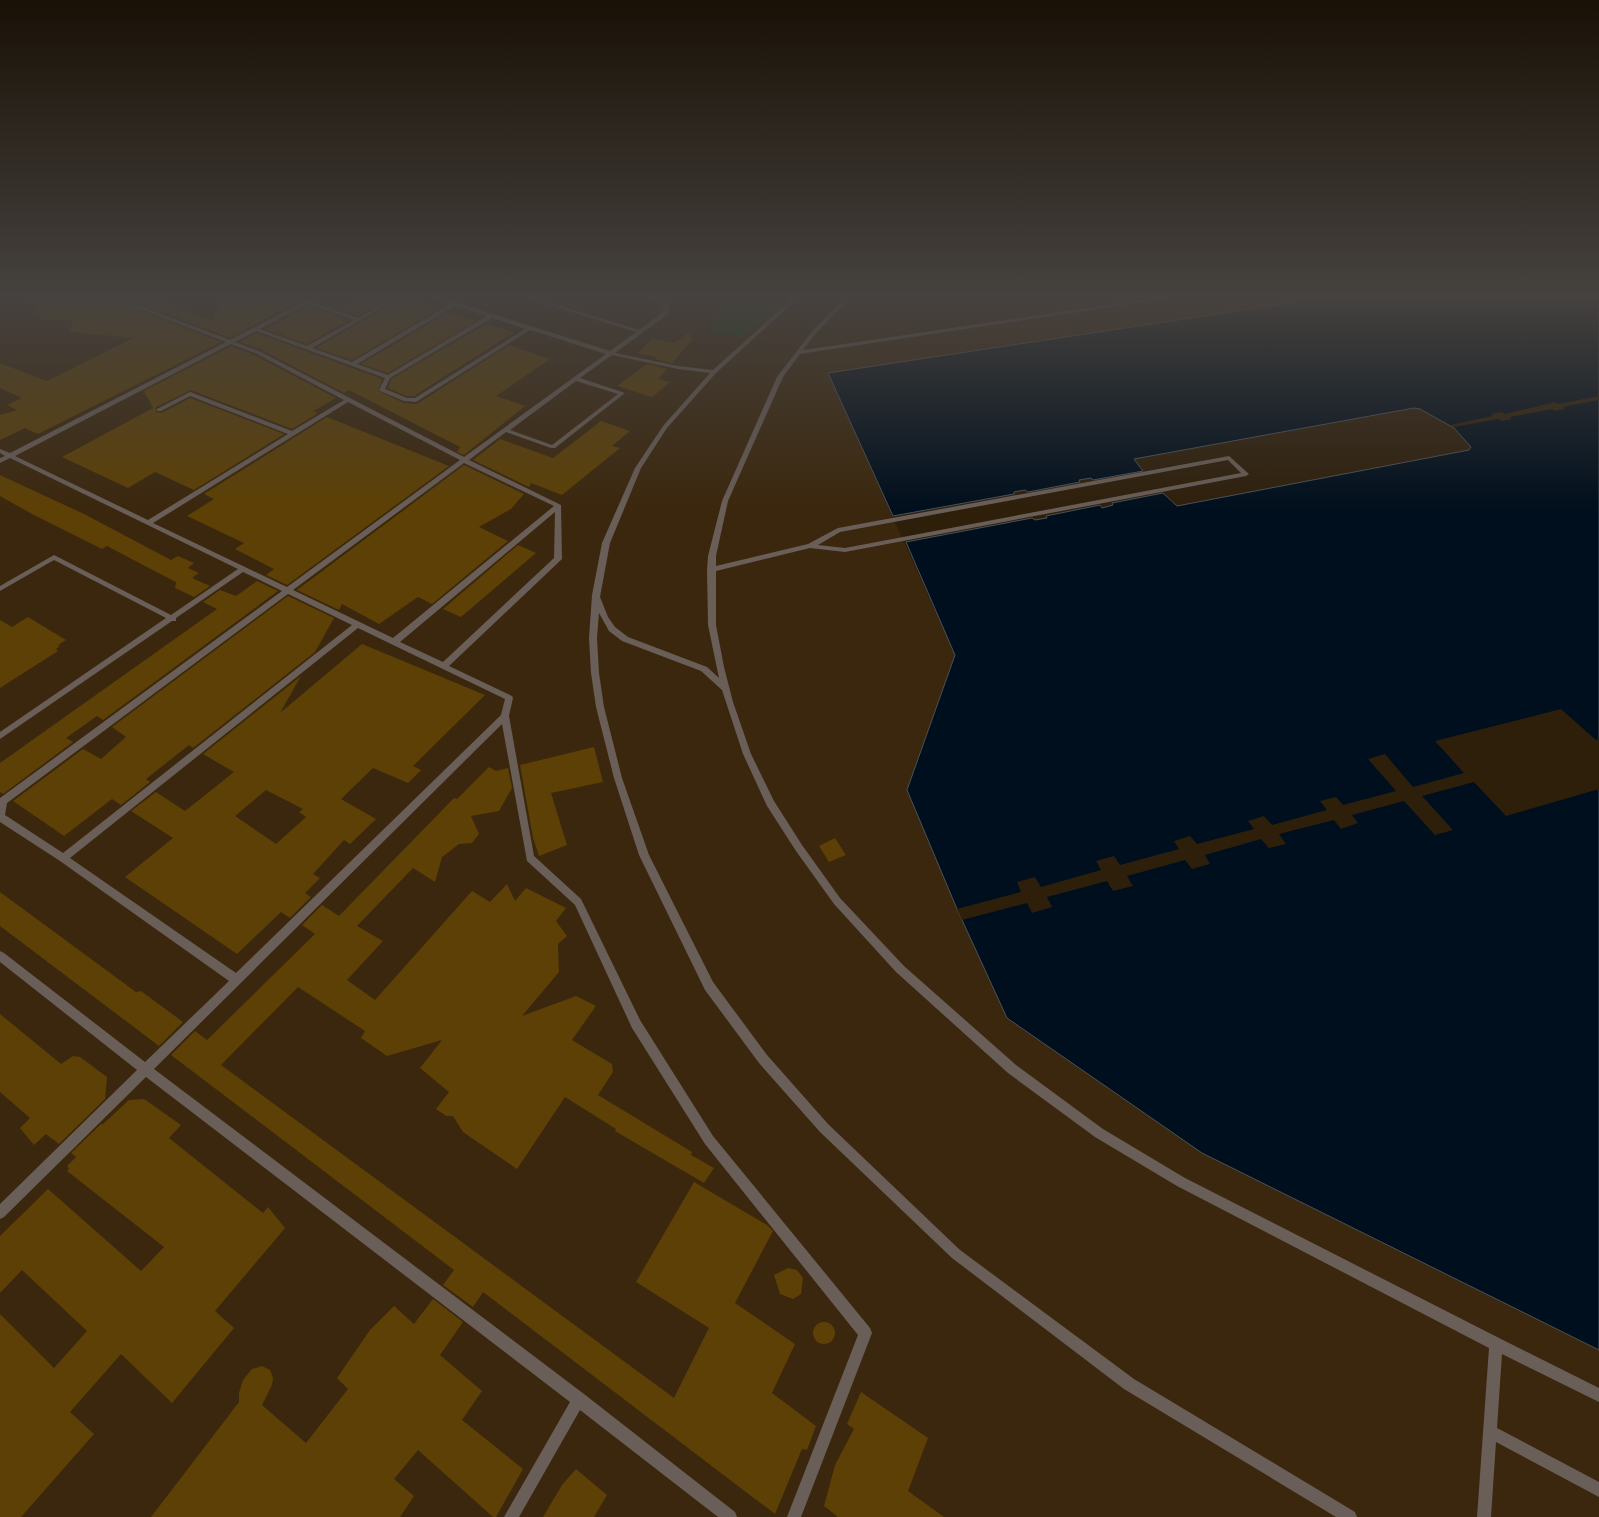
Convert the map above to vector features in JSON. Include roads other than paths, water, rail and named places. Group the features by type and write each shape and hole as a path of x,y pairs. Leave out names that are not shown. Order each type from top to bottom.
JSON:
{"lane":[{"path":"0,461 181,368"},
{"path":"287,368 464,460 559,506"},
{"path":"363,368 388,377"},
{"path":"404,368 388,377 382,390 406,400 416,400 467,368"},
{"path":"237,980 63,858 0,817 3,801 287,590 592,368"},
{"path":"680,368 714,372"},
{"path":"719,368 665,427 638,468 606,543 596,595 593,638 600,707 618,778 644,855 709,986 763,1059 824,1128 956,1254 1129,1384 1350,1517"},
{"path":"787,368 768,401 725,501 717,528 711,570 712,625 726,690 747,754 770,802 798,848 832,893 900,969 1012,1069 1099,1133 1181,1182 1599,1396"},
{"path":"505,430 554,447 622,393 576,379"},
{"path":"159,410 190,394 293,434"},
{"path":"148,523 347,400"},
{"path":"0,451 509,698 505,716 530,858 578,902 636,1024 709,1140 865,1333 794,1517"},
{"path":"711,570 810,546 838,530 1229,458 1246,474 844,550 810,546"},
{"path":"394,642 559,506"},
{"path":"444,666 558,559 559,506"},
{"path":"0,589 54,557 173,619"},
{"path":"0,736 173,619 243,569"},
{"path":"596,595 604,618 612,629 633,642 704,669 726,690"},
{"path":"63,858 358,624"},
{"path":"0,1213 505,716"},
{"path":"0,956 145,1070 579,1399 730,1517"},
{"path":"1484,1517 1496,1344"},
{"path":"511,1517 579,1399"},
{"path":"1491,1432 1599,1490"}],"water":[{"path":"862,368 1599,368 1599,1350 1202,1153 1007,1018 957,909 907,790 955,655 906,542 1032,518 1035,520 1047,518 1046,516 1100,505 1102,508 1113,505 1112,503 1163,493 1177,506 1469,450 1471,447 1454,428 1420,409 1414,408 1134,459 1143,471 1093,480 1091,478 1079,480 1080,482 1028,492 1025,490 1014,492 1014,494 893,516 828,373"}]}
